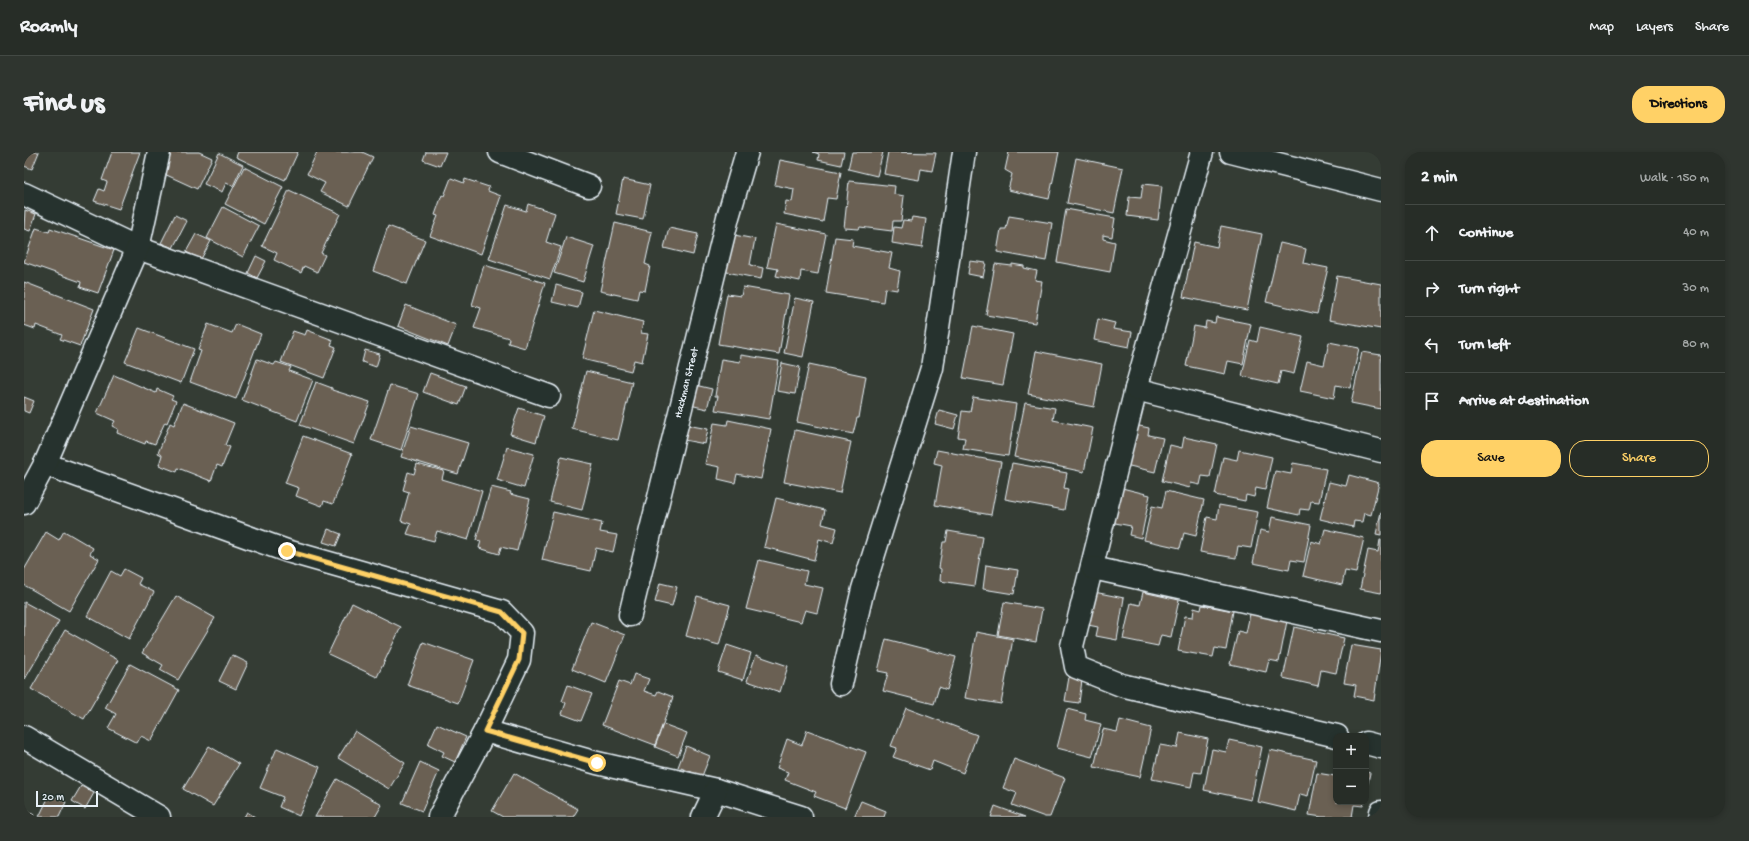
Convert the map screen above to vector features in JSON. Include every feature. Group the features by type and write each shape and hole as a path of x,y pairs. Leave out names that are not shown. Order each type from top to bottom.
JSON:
{"street":[{"path":"24,503 45,464 138,248 159,152"},
{"path":"500,152 589,186"},
{"name":"Hackman Street","path":"630,615 724,232 747,152"},
{"path":"841,684 863,589 932,368 964,152"},
{"path":"1202,152 1136,388 1093,568 1072,646 1076,667 1121,685 1333,735"},
{"path":"1232,152 1381,190"},
{"path":"24,194 138,248 549,396"},
{"path":"1136,388 1381,451"},
{"path":"45,464 287,551 502,612 522,633 519,660 485,731 439,817"},
{"path":"1093,568 1381,631"},
{"path":"485,731 597,763 716,790 801,817"},
{"path":"24,737 159,817"},
{"path":"1369,744 1381,747"},
{"path":"704,817 716,790"},
{"path":"1380,817 1381,812"}],"building":[{"path":"24,152 39,152 32,169 24,166"},
{"path":"112,152 140,152 119,209 94,201 99,189 104,191 107,182 102,180"},
{"path":"170,152 199,152 212,158 197,189 160,172"},
{"path":"238,152 298,152 285,180 236,157"},
{"path":"317,152 362,152 373,157 349,206 320,192 325,183 307,174"},
{"path":"426,152 446,152 440,166 423,160"},
{"path":"813,152 844,152 841,165 818,160 819,154"},
{"path":"852,152 883,152 877,176 848,169"},
{"path":"888,152 936,153 932,171 921,169 919,180 884,174"},
{"path":"1009,152 1059,152 1049,199 1008,190 1012,174 1005,170"},
{"path":"219,153 243,165 233,186 226,183 222,192 204,184"},
{"path":"1076,158 1123,168 1114,213 1067,203"},
{"path":"780,160 841,172 836,199 827,198 823,222 784,214 786,201 792,202 794,189 775,185"},
{"path":"244,167 283,187 264,224 225,204"},
{"path":"451,178 464,183 465,179 489,187 488,191 501,196 481,254 430,236 438,216 435,215 442,195 444,196"},
{"path":"623,179 650,185 643,219 616,214"},
{"path":"849,181 895,186 894,194 904,196 901,221 893,221 892,231 860,227 859,229 844,228"},
{"path":"1143,184 1162,186 1158,220 1127,216 1129,197 1141,198"},
{"path":"289,190 340,214 321,253 325,255 317,272 304,266 301,273 274,260 277,253 262,246"},
{"path":"528,204 555,213 546,242 561,247 550,279 489,259 507,205 526,211"},
{"path":"223,207 259,226 243,257 207,238"},
{"path":"1066,209 1115,218 1112,237 1103,235 1103,239 1115,242 1110,272 1057,262"},
{"path":"25,210 36,214 30,231 24,229"},
{"path":"175,215 187,221 173,248 161,243"},
{"path":"1009,216 1052,223 1046,261 997,252 1001,229 1006,229"},
{"path":"912,217 926,219 922,248 892,243 894,227 901,228 903,220 911,221"},
{"path":"615,223 652,232 645,264 650,266 645,291 639,290 637,299 600,291"},
{"path":"776,224 826,234 818,274 801,271 800,281 776,276 778,269 767,267"},
{"path":"388,226 425,240 407,284 373,271"},
{"path":"1221,226 1262,234 1247,310 1183,297 1194,242 1217,247"},
{"path":"36,228 49,232 50,228 114,250 98,293 80,287 81,282 24,262"},
{"path":"669,228 698,234 693,255 664,248"},
{"path":"196,234 211,241 201,259 186,252"},
{"path":"729,234 755,239 750,265 763,268 761,279 722,271"},
{"path":"566,237 594,246 583,282 554,273"},
{"path":"835,237 853,239 852,246 892,253 889,268 900,271 897,290 885,288 883,302 826,293"},
{"path":"1280,243 1306,249 1303,263 1328,268 1317,314 1266,302"},
{"path":"256,256 266,261 257,278 248,273"},
{"path":"970,261 986,263 983,277 968,274"},
{"path":"995,264 1024,266 1024,268 1037,271 1035,280 1042,281 1035,323 986,315"},
{"path":"484,265 545,283 525,348 508,343 509,338 474,328 481,308 472,305"},
{"path":"1337,276 1381,284 1381,329 1329,320"},
{"path":"24,282 94,309 80,346 60,339 62,335 36,325 35,329 24,325"},
{"path":"556,285 582,292 578,308 552,302"},
{"path":"743,287 789,295 779,354 718,344 727,294 741,296"},
{"path":"795,298 814,302 803,357 784,353"},
{"path":"406,305 456,325 448,346 398,326"},
{"path":"594,310 643,322 641,333 648,334 642,362 634,360 631,371 582,359"},
{"path":"1216,317 1251,324 1243,364 1228,361 1225,374 1186,366 1194,326 1205,328 1206,321 1215,323"},
{"path":"1098,319 1115,323 1113,329 1132,332 1129,347 1094,340"},
{"path":"208,324 232,333 236,324 261,334 236,399 190,382 201,351 198,350"},
{"path":"973,326 1013,334 1003,385 963,378"},
{"path":"1260,327 1303,337 1294,374 1281,371 1278,384 1242,376 1250,340 1257,342"},
{"path":"139,328 194,349 181,383 125,362"},
{"path":"307,330 333,340 331,345 336,347 324,378 281,362 293,331 305,335"},
{"path":"1329,342 1359,348 1350,388 1336,385 1334,398 1300,391 1307,361 1324,365"},
{"path":"365,350 380,354 376,367 362,362"},
{"path":"1036,351 1102,364 1094,407 1028,394"},
{"path":"1362,352 1381,355 1381,409 1351,403"},
{"path":"741,355 779,361 769,419 715,410 718,396 715,396 721,359 740,362"},
{"path":"257,359 274,365 276,362 291,367 289,371 313,380 297,421 242,400"},
{"path":"782,363 800,367 795,394 777,391"},
{"path":"809,364 866,376 859,418 857,418 853,434 797,422"},
{"path":"586,371 632,382 618,440 572,429"},
{"path":"430,373 466,386 459,405 423,392"},
{"path":"114,375 156,393 157,389 173,396 171,399 176,401 167,423 165,422 155,444 146,441 145,444 117,433 118,429 112,426 115,421 97,413"},
{"path":"316,382 332,388 332,390 370,402 354,444 300,425"},
{"path":"390,385 419,394 401,450 371,440"},
{"path":"695,385 712,389 707,409 690,405"},
{"path":"24,397 34,401 29,413 24,411"},
{"path":"973,397 1016,404 1008,456 963,449 965,438 958,437 962,411 970,412"},
{"path":"183,403 234,423 225,445 230,447 222,467 217,465 211,481 178,468 177,472 159,465 162,455 158,453 170,423 174,425"},
{"path":"1025,403 1055,408 1053,420 1093,428 1084,472 1014,457"},
{"path":"519,408 544,416 536,442 510,434"},
{"path":"939,410 958,415 954,429 935,424"},
{"path":"728,420 771,429 761,479 737,474 735,483 718,479 720,467 705,464 714,423 727,425"},
{"path":"1130,424 1149,428 1148,435 1163,438 1155,472 1121,464"},
{"path":"687,425 708,429 705,444 684,440"},
{"path":"411,426 468,443 458,474 401,457"},
{"path":"795,430 851,442 840,493 784,482"},
{"path":"303,436 352,454 333,504 324,501 322,506 296,496 299,488 285,483"},
{"path":"1184,437 1217,444 1210,477 1202,476 1200,485 1191,483 1190,488 1162,481 1170,445 1182,448"},
{"path":"507,447 534,454 524,488 497,480"},
{"path":"937,450 1001,462 991,515 935,505 942,465 934,463"},
{"path":"1239,450 1272,457 1265,490 1256,488 1254,497 1246,495 1245,501 1215,495 1223,457 1237,460"},
{"path":"561,457 593,464 582,510 550,502"},
{"path":"1012,463 1067,473 1064,488 1068,489 1064,510 1005,499"},
{"path":"1293,463 1326,469 1319,502 1311,501 1309,510 1300,509 1299,515 1267,508 1275,471 1291,474"},
{"path":"417,464 444,471 442,479 482,491 468,540 437,531 434,541 407,534 411,524 401,521 409,492 403,490 408,472 414,474"},
{"path":"1349,475 1379,483 1371,515 1364,513 1362,522 1354,521 1353,527 1320,519 1329,482 1346,486"},
{"path":"491,487 530,499 517,551 501,547 499,554 479,548 481,541 476,540"},
{"path":"1118,487 1150,495 1141,538 1129,535 1131,526 1110,522"},
{"path":"1166,491 1204,500 1196,536 1184,533 1180,548 1144,540 1152,506 1162,508"},
{"path":"776,498 825,510 822,524 837,528 833,543 819,539 814,560 764,547"},
{"path":"1219,505 1258,512 1251,548 1238,546 1236,558 1200,552 1207,517 1217,519"},
{"path":"553,512 602,523 600,532 617,535 613,552 596,548 591,571 542,560"},
{"path":"1381,512 1381,535 1376,534"},
{"path":"1272,517 1311,525 1304,562 1291,560 1289,570 1253,563 1260,530 1269,532"},
{"path":"328,529 341,534 336,546 323,542"},
{"path":"1325,529 1364,538 1356,573 1345,571 1342,585 1303,576 1311,541 1321,544"},
{"path":"64,531 93,548 90,554 99,559 69,611 24,585 24,570 46,532 59,540"},
{"path":"948,531 983,537 975,586 940,581 941,569 939,568 943,542 946,542"},
{"path":"1380,540 1381,593 1360,589 1368,550 1378,552"},
{"path":"759,560 807,571 804,584 823,588 817,613 805,610 801,622 746,609"},
{"path":"986,565 1018,570 1014,594 983,589"},
{"path":"124,569 141,578 138,584 154,592 129,639 87,616 111,571 120,576"},
{"path":"660,583 677,587 672,606 655,602"},
{"path":"1094,592 1124,598 1117,640 1096,636 1098,627 1088,625"},
{"path":"1143,592 1179,600 1171,637 1161,635 1158,646 1123,639 1131,603 1140,605"},
{"path":"176,596 215,618 178,680 160,670 163,665 142,653"},
{"path":"697,596 730,605 719,645 686,636"},
{"path":"24,602 59,621 25,679 24,678"},
{"path":"1004,602 1042,609 1036,642 998,635"},
{"path":"352,603 401,627 377,677 328,654"},
{"path":"1202,605 1233,611 1226,650 1215,648 1213,657 1178,651 1185,616 1193,617 1194,608 1201,610"},
{"path":"1250,614 1287,621 1279,662 1269,660 1266,672 1230,664 1238,631 1246,633"},
{"path":"591,622 625,635 606,683 572,669"},
{"path":"1294,627 1344,638 1336,673 1321,670 1318,686 1283,678"},
{"path":"65,630 118,660 84,719 31,689"},
{"path":"976,632 1013,639 1001,704 965,698"},
{"path":"886,639 956,657 947,690 939,687 934,704 883,691 888,673 878,671"},
{"path":"423,642 474,660 458,703 407,685"},
{"path":"727,645 751,653 743,680 718,672"},
{"path":"1351,645 1381,650 1374,700 1354,696 1356,685 1344,683"},
{"path":"232,655 248,663 236,689 219,681"},
{"path":"756,655 788,666 780,692 747,681"},
{"path":"130,664 179,690 151,741 141,736 137,743 108,728 116,714 105,708"},
{"path":"634,674 649,679 644,691 656,695 658,691 673,697 655,745 602,725 619,681 630,685"},
{"path":"1069,677 1082,680 1079,703 1065,701"},
{"path":"568,685 592,694 581,721 562,714 566,703 562,701"},
{"path":"906,708 977,735 963,773 933,761 930,770 893,757 897,748 891,746"},
{"path":"1067,709 1086,714 1085,720 1101,724 1092,757 1057,748"},
{"path":"1120,720 1151,728 1140,777 1094,767 1103,729 1117,732"},
{"path":"437,724 466,737 455,762 442,756 444,752 428,744"},
{"path":"663,724 687,733 678,756 655,747"},
{"path":"807,730 866,752 845,808 814,796 816,792 785,780 788,772 777,768 787,739 802,745"},
{"path":"355,731 405,763 389,789 338,758"},
{"path":"1180,733 1208,739 1201,773 1194,772 1191,787 1152,779 1160,745 1177,748"},
{"path":"1229,740 1262,747 1251,800 1204,790 1212,749 1226,752"},
{"path":"209,746 239,764 213,806 183,789"},
{"path":"686,746 710,756 702,776 678,767"},
{"path":"277,748 320,767 299,816 279,807 283,797 260,788"},
{"path":"1270,750 1316,760 1308,796 1300,794 1296,811 1258,802"},
{"path":"1014,759 1065,778 1050,817 1045,817 1012,805 1017,793 1003,788"},
{"path":"420,762 439,771 422,811 402,803"},
{"path":"514,773 578,809 573,817 503,817 492,811"},
{"path":"1317,773 1333,776 1333,805 1354,805 1352,817 1322,817 1309,815"},
{"path":"337,779 382,805 375,817 315,817"},
{"path":"81,786 94,793 85,809 72,801"},
{"path":"50,794 66,802 59,817 39,817"},
{"path":"861,801 886,811 884,817 854,817"},
{"path":"995,806 1025,817 991,817"},
{"path":"24,809 34,815 33,817 24,817"},
{"path":"247,812 255,817 244,817"}],"route":[{"path":"287,551 502,612 522,633 519,660 485,731 597,763"}]}
